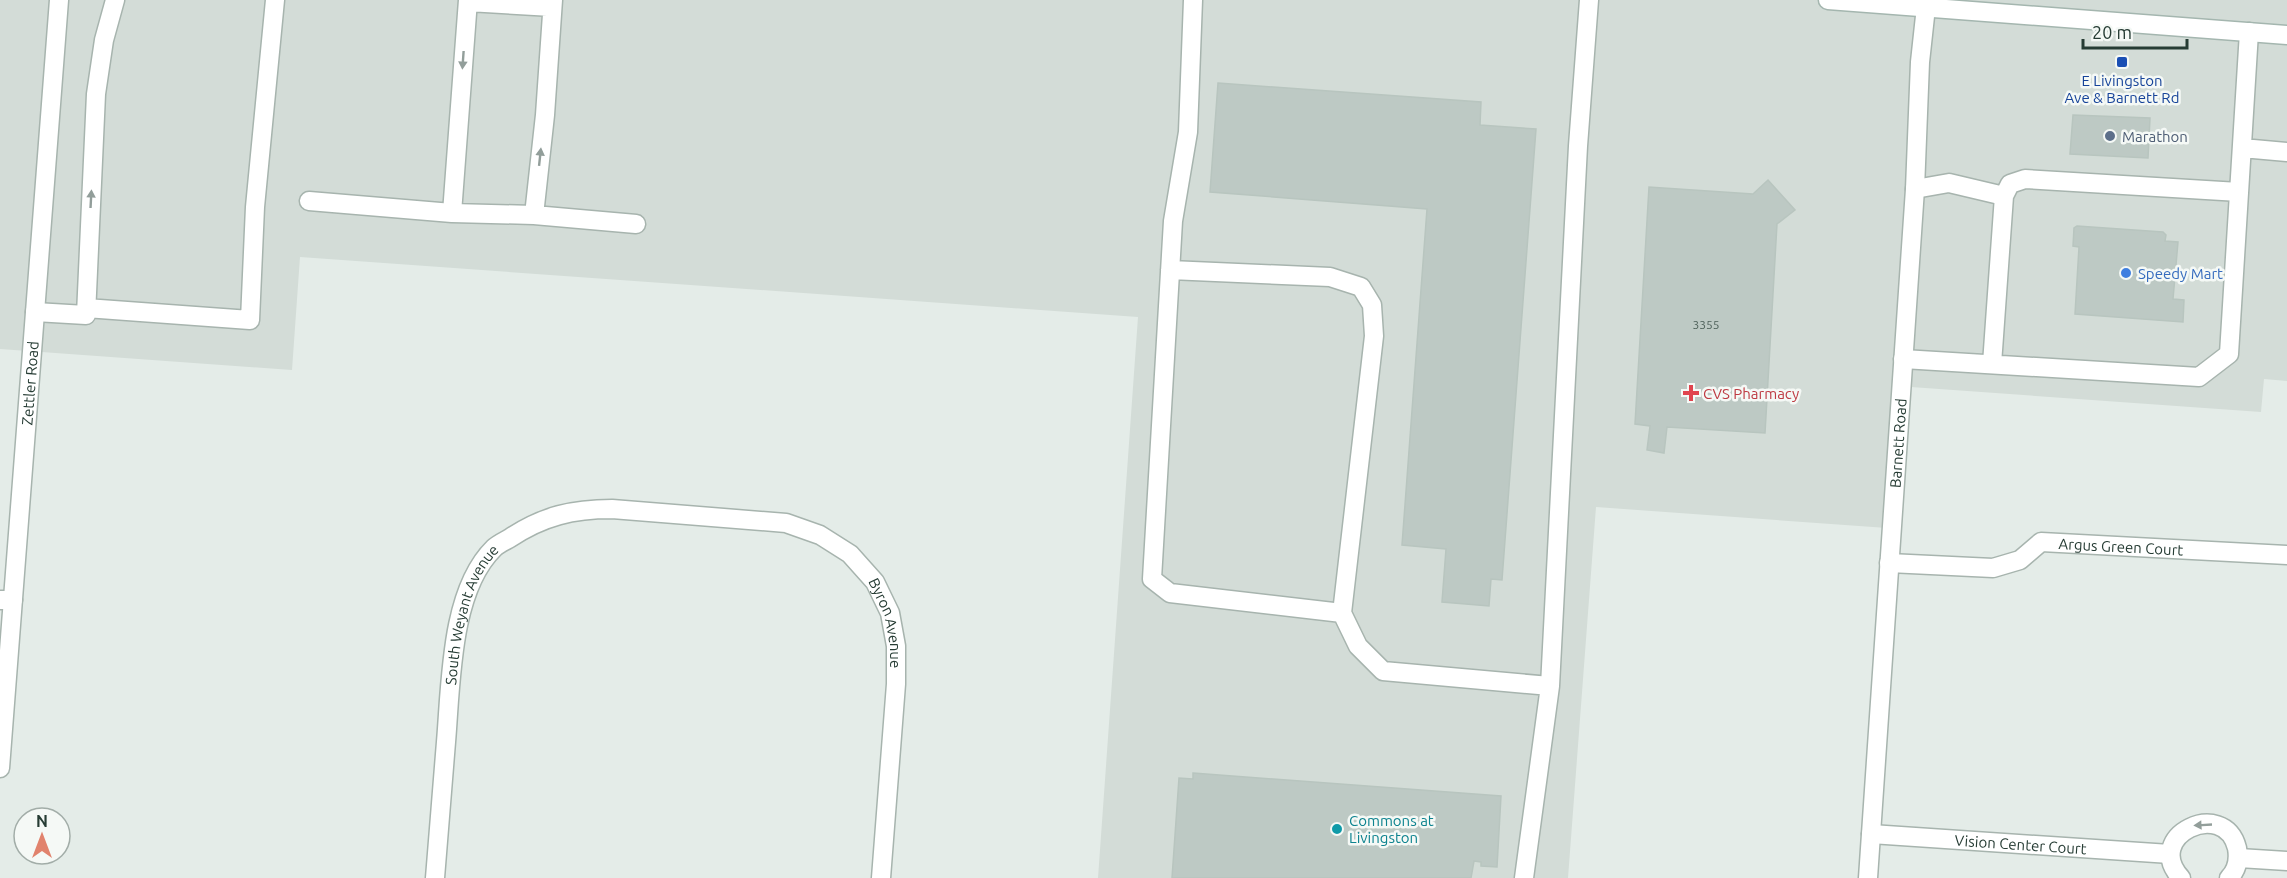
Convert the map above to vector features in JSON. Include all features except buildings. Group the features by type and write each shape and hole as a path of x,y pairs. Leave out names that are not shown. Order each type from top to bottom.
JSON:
{"street":[{"name":"Zettler Road","path":"0,768 6,600 35,312 59,0"},
{"path":"35,312 86,315 96,93 104,40 115,0"},
{"path":"86,308 250,320 255,207 274,0"},
{"path":"1193,0 1188,132 1173,221 1152,579 1170,593 1342,613"},
{"path":"1524,878 1550,686 1578,146 1589,0"},
{"path":"1828,0 2287,35"},
{"path":"452,213 468,1 552,4 545,116 534,215"},
{"name":"Barnett Road","path":"1868,878 1915,189 1920,62 1926,7"},
{"path":"1903,359 2199,377 2229,354 2249,32"},
{"path":"2242,148 2287,152"},
{"path":"1992,364 2004,196 2010,184 2025,179 2239,192"},
{"path":"1915,189 1949,183 2004,196"},
{"path":"309,201 452,213 534,215 636,224"},
{"path":"1170,270 1330,277 1361,287 1372,305 1374,336 1342,613 1358,646 1383,671 1550,686"},
{"name":"South Weyant Avenue","path":"435,878 453,659 459,619 472,579 494,548 531,523 568,512 612,509 681,515"},
{"name":"Byron Avenue","path":"681,515 786,523 820,535 850,554 875,582 890,613 896,646 896,684 881,878"},
{"name":"Argus Green Court","path":"1889,563 1993,568 2020,560 2041,542 2287,555"},
{"path":"2181,878 2175,871 2170,854 2176,838 2189,826 2207,823 2223,828 2235,841 2239,858 2229,878"},
{"name":"Vision Center Court","path":"1871,834 2170,854"},
{"path":"2239,858 2287,861"}],"shaded area":[{"path":"0,0 2287,0 2287,381 2264,379 2261,412 1897,386 1887,528 1596,507 1568,878 1098,878 1138,317 300,257 292,370 0,349"}],"place":[{"name":"E Livingston Ave & Barnett Rd","path":"2122,62"},
{"name":"Marathon","path":"2110,136"},
{"name":"Speedy Mart","path":"2126,273"},
{"name":"CVS Pharmacy","path":"1691,393"},
{"name":"Commons at Livingston","path":"1337,829"}]}
